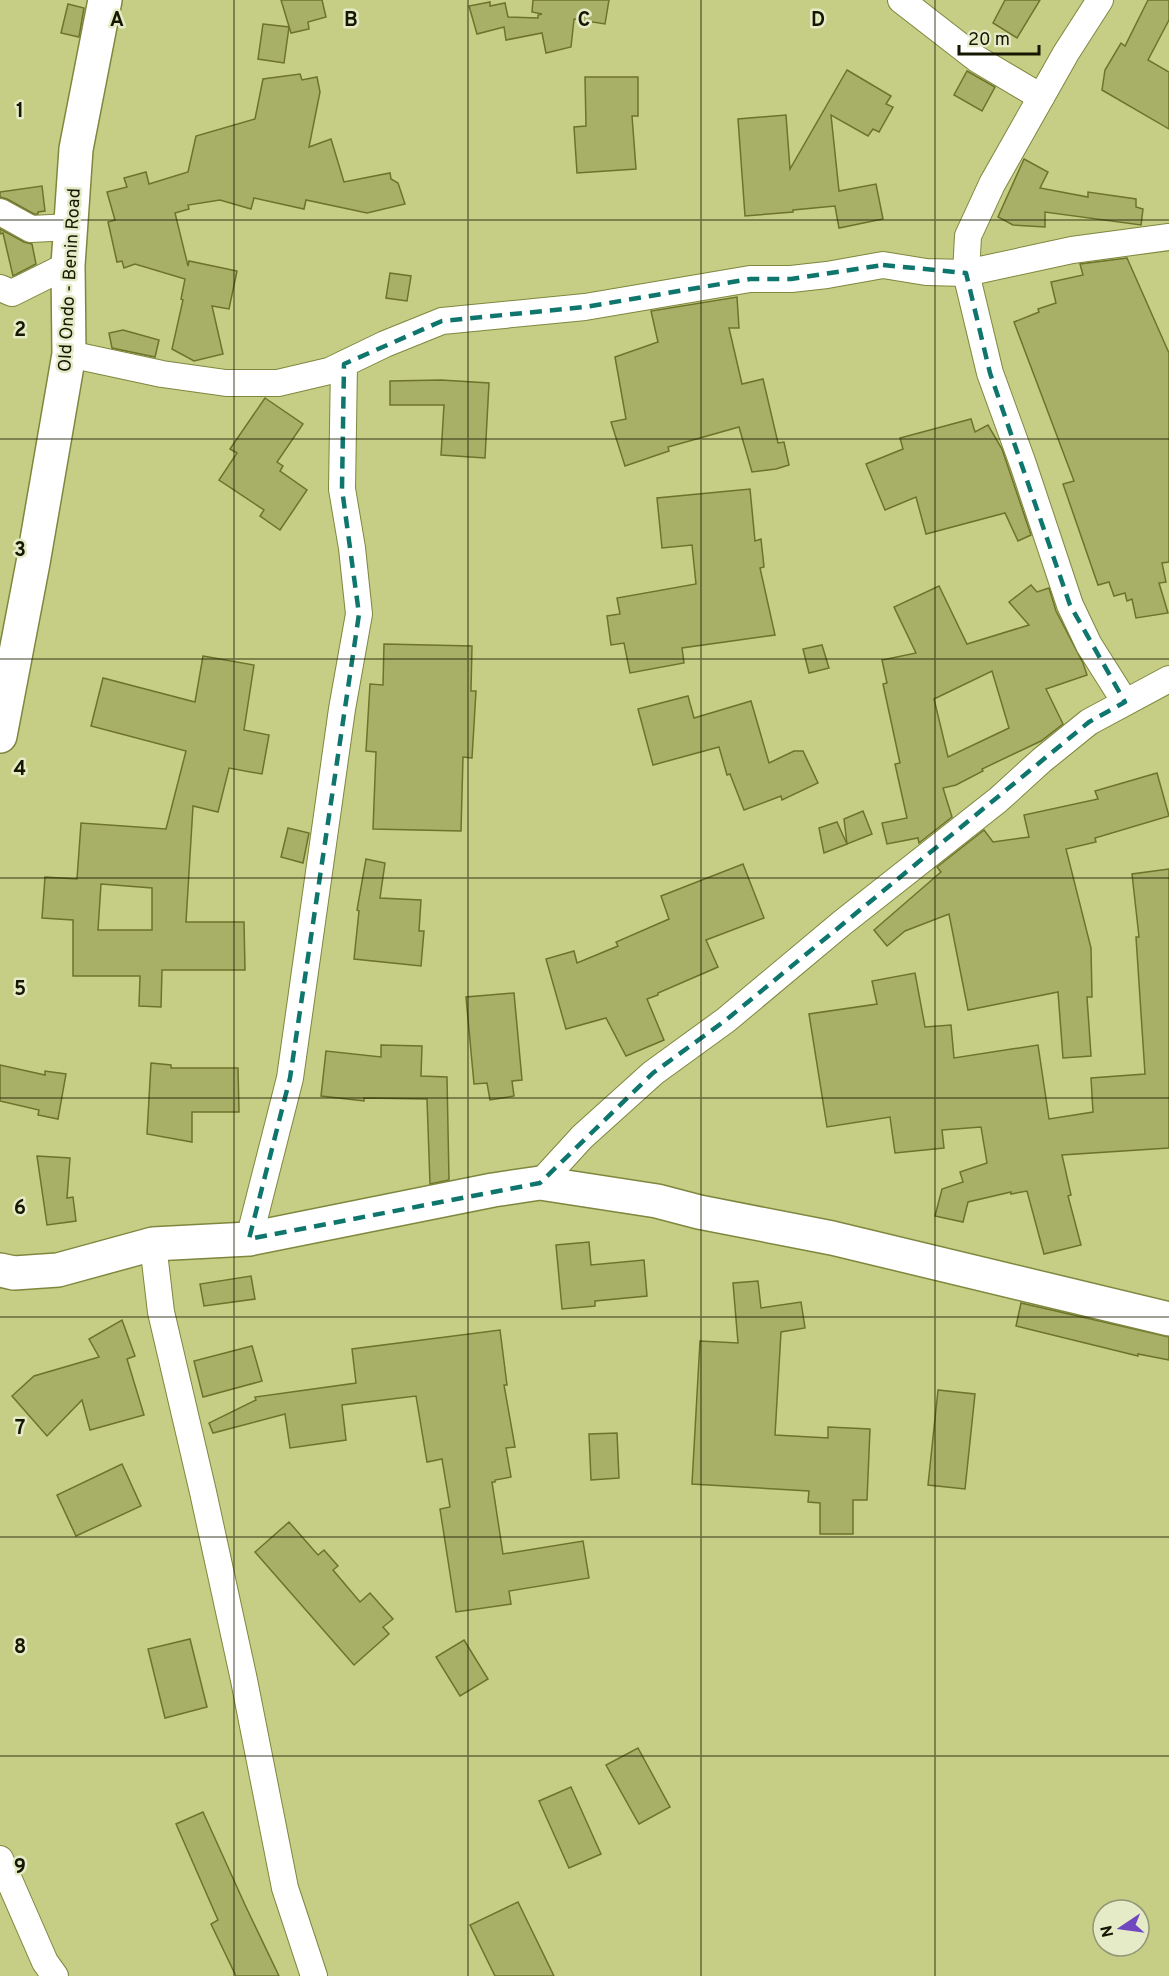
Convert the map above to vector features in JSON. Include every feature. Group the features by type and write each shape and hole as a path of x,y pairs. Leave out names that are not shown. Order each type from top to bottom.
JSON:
{"street":[{"name":"Old Ondo - Benin Road","path":"0,736 69,354 68,265 76,149 105,0"},
{"path":"901,0 977,59 1041,97"},
{"path":"1100,0 1066,53 992,184 968,236 966,273 990,373 1070,605 1089,645 1125,702"},
{"path":"0,212 31,229 71,227"},
{"path":"69,354 162,374 226,383 278,383 329,371 385,344 441,321 585,307 750,279 803,278 883,265 926,272 966,273 1072,250 1169,237"},
{"path":"0,288 12,293 68,265"},
{"path":"249,1239 290,1078 342,709 359,614 352,548 342,489 344,364"},
{"path":"540,1183 582,1137 652,1073 726,1020 851,916 998,800 1089,722 1169,679"},
{"path":"0,1270 14,1273 58,1270 153,1244 249,1239 493,1190 540,1183 657,1201 699,1212 832,1238 1169,1319"},
{"path":"153,1244 161,1312 219,1562 285,1888 314,1976"},
{"path":"0,1859 45,1962 55,1976"}],"highlighted area":[{"path":"883,265 966,273 990,373 1070,605 1125,702 1089,722 726,1020 653,1073 540,1183 249,1239 290,1078 359,614 342,489 344,364 442,321 585,307 750,279 791,279"}],"building":[{"path":"281,0 322,0 326,17 308,22 309,29 291,33"},
{"path":"533,0 609,0 605,24 574,19 571,47 546,53 542,33 506,40 504,27 477,34 469,6 490,2 490,6 505,3 508,17 538,18 538,15 542,14 532,12"},
{"path":"1005,0 1040,0 1017,38 993,23"},
{"path":"1148,0 1169,0 1169,20 1148,60 1169,72 1169,129 1102,90 1105,70 1121,43 1125,46"},
{"path":"68,4 84,8 79,37 61,33"},
{"path":"263,24 289,27 284,63 258,59"},
{"path":"847,70 891,96 886,104 893,107 879,132 873,129 868,136 831,115 839,191 876,184 883,219 839,228 835,206 745,216 738,119 786,115 790,169"},
{"path":"967,71 995,87 982,111 954,95"},
{"path":"300,74 302,80 317,77 320,92 309,147 331,139 344,182 390,173 391,179 398,183 405,204 367,213 306,200 304,209 254,198 251,209 220,200 188,205 189,209 175,213 188,266 189,261 237,271 229,309 212,306 223,354 194,361 172,349 183,300 181,299 185,279 135,264 124,268 122,261 117,262 108,222 115,220 107,192 127,187 124,178 146,172 149,184 188,172 196,136 255,119 263,79"},
{"path":"585,77 638,77 638,116 632,116 636,169 577,173 574,127 586,126"},
{"path":"1024,159 1048,172 1040,188 1088,197 1088,192 1136,199 1136,207 1143,209 1141,225 1045,212 1045,227 1013,225 998,217"},
{"path":"42,186 45,211 38,212 38,214 0,197 0,192"},
{"path":"0,229 32,244 36,264 13,276 3,233 0,234"},
{"path":"1127,258 1169,353 1169,562 1162,563 1166,582 1159,583 1168,613 1136,618 1132,599 1127,601 1125,593 1114,596 1109,582 1098,585 1063,484 1074,481 1014,322 1039,312 1038,309 1056,303 1051,282 1083,275 1080,264"},
{"path":"390,273 411,276 407,301 386,298"},
{"path":"737,297 739,328 729,328 742,384 763,379 778,443 784,442 789,465 752,472 739,427 668,447 669,451 625,466 611,422 626,419 615,357 658,342 651,311"},
{"path":"123,330 159,340 155,357 112,348 109,333"},
{"path":"441,380 489,383 485,458 441,455 444,405 390,405 390,381"},
{"path":"265,398 303,424 277,462 283,466 280,471 307,490 280,530 260,516 264,510 219,480 237,453 230,449"},
{"path":"971,419 975,432 988,425 1002,449 1031,535 1018,541 1005,513 926,534 916,497 885,510 866,464 903,449 900,438"},
{"path":"750,489 755,541 761,539 764,567 760,568 775,635 682,648 684,663 630,673 624,643 611,645 607,616 620,614 617,598 696,584 692,545 662,548 657,498"},
{"path":"1031,585 1037,592 1049,588 1056,611 1083,663 1087,675 1046,689 1063,724 1041,741 982,769 983,771 956,785 943,788 952,817 919,843 918,838 887,844 882,823 907,818 895,764 900,763 883,684 887,683 882,660 916,653 894,607 939,586 967,644 1029,625 1009,602","holes":["992,671 1009,728 948,757 934,699"]},
{"path":"384,644 472,646 471,691 476,691 472,758 463,757 461,831 373,829 376,752 366,751 370,684 383,685"},
{"path":"822,645 829,668 809,673 803,649"},
{"path":"203,656 254,665 244,730 269,735 262,774 229,768 218,812 193,806 186,922 244,922 245,970 162,970 161,1007 139,1006 140,976 73,976 73,920 42,918 45,877 77,879 81,823 166,829 186,751 91,726 103,678 195,702","holes":["101,884 152,888 152,930 98,930"]},
{"path":"688,696 694,718 751,701 769,763 794,751 803,751 818,783 782,800 781,796 744,810 730,774 727,775 719,747 653,765 638,709"},
{"path":"1157,773 1169,816 1095,838 1096,842 1066,849 1091,948 1092,997 1087,997 1091,1056 1063,1058 1058,992 968,1010 949,914 905,931 887,946 874,930 941,872 937,867 984,830 993,842 1029,837 1024,815 1098,799 1095,791"},
{"path":"863,811 872,834 847,844 844,819"},
{"path":"837,822 847,844 824,853 819,828"},
{"path":"288,828 309,833 303,863 281,857"},
{"path":"366,859 385,863 380,898 421,900 419,931 424,931 421,966 354,959 359,911 357,910"},
{"path":"743,864 764,918 706,940 718,967 647,999 664,1040 626,1056 606,1018 566,1029 546,959 574,951 577,963 618,946 616,942 669,919 661,896"},
{"path":"1169,869 1169,1148 1062,1155 1071,1195 1068,1196 1081,1245 1044,1254 1027,1191 1011,1194 1011,1192 968,1202 963,1222 935,1216 942,1189 963,1182 960,1172 987,1163 981,1127 942,1130 944,1148 895,1153 890,1117 827,1127 809,1014 877,1004 872,981 915,973 925,1027 951,1025 954,1058 1038,1045 1049,1119 1093,1112 1091,1078 1145,1074 1136,937 1139,937 1132,874"},
{"path":"514,993 522,1080 512,1081 514,1096 490,1100 487,1083 474,1084 466,997"},
{"path":"381,1045 422,1046 421,1076 447,1077 449,1180 430,1184 427,1099 364,1098 364,1101 321,1096 326,1051 381,1057"},
{"path":"151,1063 171,1065 171,1068 238,1068 239,1112 192,1112 192,1142 147,1134"},
{"path":"0,1065 45,1075 45,1071 66,1074 58,1119 38,1115 39,1110 0,1101"},
{"path":"37,1156 70,1158 67,1198 73,1197 76,1221 47,1225"},
{"path":"589,1242 591,1265 644,1260 647,1296 595,1301 595,1306 562,1309 556,1245"},
{"path":"251,1276 255,1299 204,1306 200,1284"},
{"path":"758,1281 761,1308 801,1302 805,1328 781,1332 775,1435 828,1438 828,1427 870,1429 867,1500 853,1500 853,1534 820,1534 820,1503 808,1502 809,1491 692,1484 700,1341 738,1343 733,1283"},
{"path":"1021,1303 1169,1337 1169,1360 1138,1354 1138,1356 1016,1326"},
{"path":"122,1320 135,1356 127,1359 144,1415 90,1430 82,1400 47,1436 12,1396 34,1376 99,1357 89,1339"},
{"path":"500,1330 507,1385 504,1385 515,1447 506,1448 511,1477 492,1482 503,1554 583,1541 589,1578 509,1591 511,1604 456,1612 440,1509 450,1507 442,1459 427,1462 416,1396 342,1405 346,1440 290,1448 285,1414 213,1433 209,1423 256,1400 255,1397 356,1383 352,1349"},
{"path":"252,1346 262,1381 203,1397 194,1361"},
{"path":"938,1390 975,1394 965,1489 928,1485"},
{"path":"617,1433 619,1478 591,1480 589,1434"},
{"path":"122,1464 141,1506 76,1536 57,1495"},
{"path":"289,1522 318,1555 324,1550 338,1566 333,1570 360,1602 370,1593 393,1619 383,1627 389,1634 354,1665 255,1552"},
{"path":"190,1639 207,1707 165,1718 148,1649"},
{"path":"464,1640 488,1679 460,1696 436,1657"},
{"path":"638,1748 670,1807 639,1824 606,1765"},
{"path":"571,1787 601,1854 569,1868 539,1801"},
{"path":"203,1812 279,1976 236,1976 211,1924 218,1920 176,1824"},
{"path":"518,1902 554,1976 495,1976 470,1925"}]}
